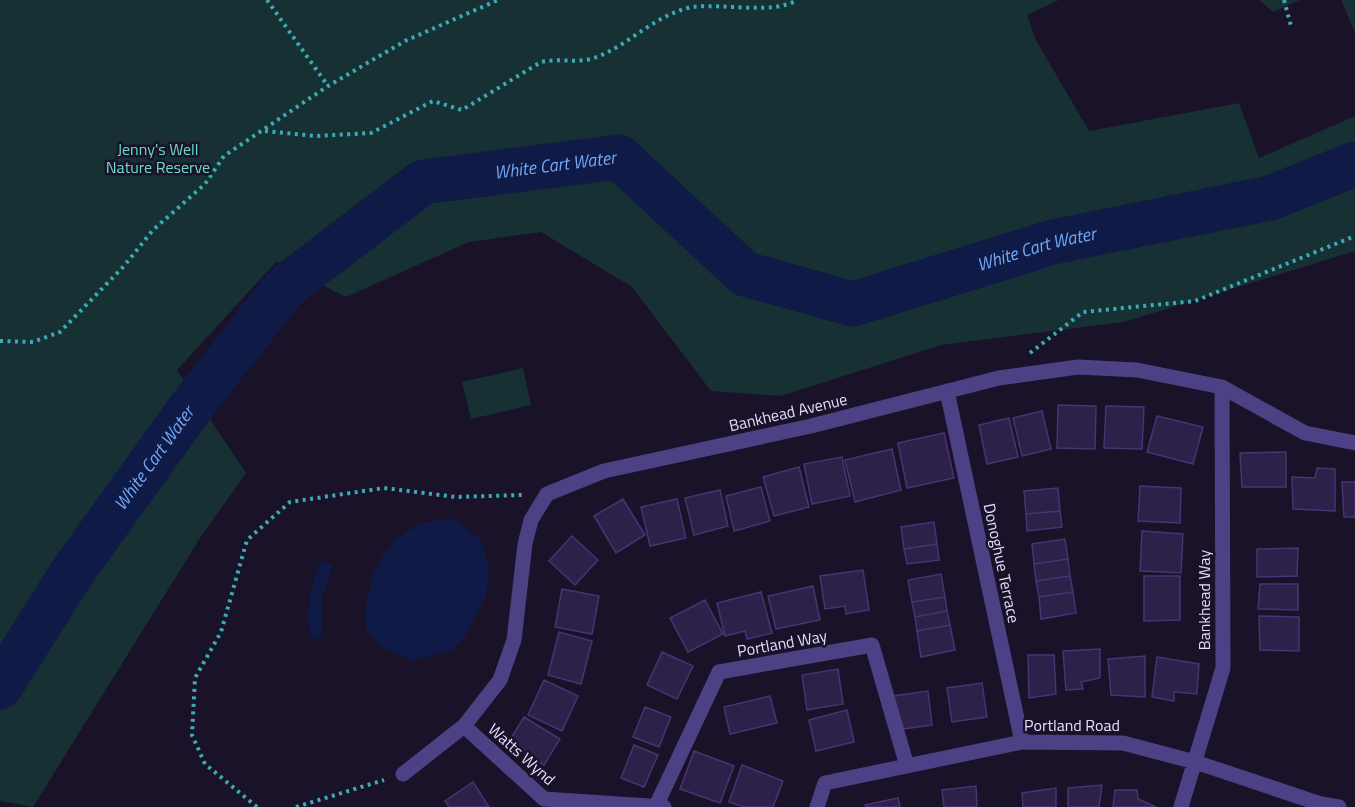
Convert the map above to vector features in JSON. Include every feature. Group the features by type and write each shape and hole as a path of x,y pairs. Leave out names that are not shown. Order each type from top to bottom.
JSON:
{"street":[{"name":"Bankhead Avenue","path":"547,494 604,471 810,426 999,378 1078,367 1137,370 1222,387 1305,434 1355,442"},
{"name":"Bankhead Way","path":"1181,807 1222,668 1222,387"},
{"name":"Donoghue Terrace","path":"947,391 1022,742"},
{"path":"403,774 464,726 500,680 513,640 525,544 531,520 547,494"},
{"name":"Portland Way","path":"656,806 720,672 872,645 907,766"},
{"name":"Watts Wynd","path":"464,726 544,800 667,807"},
{"name":"Portland Road","path":"817,807 825,783 1022,742 1123,742 1195,762 1321,804 1339,807"}],"path":[{"path":"267,0 328,86"},
{"path":"0,341 33,342 60,332 124,266 153,230 205,184 225,156 328,86 405,41 498,0"},
{"path":"264,131 316,136 371,133 434,101 462,110 541,62 590,59 660,20 692,7 773,6 797,0"},
{"path":"1284,0 1292,26"},
{"path":"1027,356 1083,312 1195,300 1355,236"},
{"path":"257,807 205,764 192,735 195,678 221,632 247,540 290,502 384,488 456,497 547,494"},
{"path":"296,807 403,774"}],"green space":[{"name":"Jenny's Well Nature Reserve","path":"0,0 1059,0 1027,15 1036,40 1089,131 1239,103 1259,158 1355,116 1355,251 1124,322 941,345 781,396 711,391 632,287 541,232 469,242 346,297 276,262 177,370 246,473 200,538 33,807 0,801"},
{"path":"1259,0 1300,0 1273,12"},
{"path":"1341,0 1355,0 1355,32"},
{"path":"523,368 531,405 471,419 462,382"}],"water":[{"path":"453,519 481,540 489,568 486,596 464,638 453,650 413,661 383,648 365,629 372,582 384,554 406,532 421,524"},
{"path":"321,561 333,566 321,600 321,636 312,640 308,619 309,600"}],"building":[{"path":"1058,405 1096,406 1095,449 1057,448"},
{"path":"1106,406 1144,407 1142,449 1104,448"},
{"path":"1042,411 1051,449 1022,456 1013,418"},
{"path":"1157,416 1203,427 1193,464 1147,452"},
{"path":"1009,418 1018,457 987,464 979,425"},
{"path":"944,433 954,478 907,488 898,443"},
{"path":"892,449 901,490 855,502 845,460"},
{"path":"1286,452 1286,487 1242,487 1240,453"},
{"path":"842,457 850,496 812,504 804,464"},
{"path":"799,467 809,507 774,516 763,477"},
{"path":"1317,468 1335,469 1335,511 1293,509 1292,477 1315,478"},
{"path":"1342,482 1355,482 1355,517 1344,517"},
{"path":"1140,486 1181,488 1180,523 1138,521"},
{"path":"761,487 770,521 734,531 726,496"},
{"path":"1058,488 1060,511 1026,514 1024,491"},
{"path":"720,490 728,526 694,535 685,498"},
{"path":"623,499 645,535 616,553 594,516"},
{"path":"677,499 686,538 650,546 641,507"},
{"path":"1060,511 1062,527 1027,531 1026,514"},
{"path":"934,522 937,544 904,549 901,527"},
{"path":"1142,531 1183,534 1181,573 1140,571"},
{"path":"572,536 598,560 575,585 549,561"},
{"path":"1065,539 1068,559 1034,564 1032,544"},
{"path":"937,544 939,560 907,564 904,549"},
{"path":"1298,548 1297,576 1257,577 1257,549"},
{"path":"1068,559 1070,576 1036,581 1034,564"},
{"path":"863,570 869,610 846,614 845,606 825,609 820,576"},
{"path":"941,574 945,597 912,602 908,580"},
{"path":"1070,576 1073,592 1039,597 1036,581"},
{"path":"1144,576 1180,576 1180,620 1144,621"},
{"path":"1260,584 1298,584 1298,610 1258,609"},
{"path":"813,586 820,620 776,629 768,596"},
{"path":"562,589 599,596 592,634 555,627"},
{"path":"761,592 772,633 747,639 745,631 725,636 717,603"},
{"path":"1073,592 1076,613 1041,619 1039,597"},
{"path":"945,597 947,611 915,617 912,602"},
{"path":"705,600 723,634 688,652 670,618"},
{"path":"947,611 950,625 917,631 915,617"},
{"path":"1259,616 1299,617 1299,651 1260,650"},
{"path":"950,625 955,650 921,657 917,631"},
{"path":"559,632 592,641 581,684 548,675"},
{"path":"1100,649 1100,678 1081,682 1083,689 1066,690 1063,651"},
{"path":"662,652 693,666 677,699 647,685"},
{"path":"1028,655 1054,655 1056,694 1029,698"},
{"path":"1145,656 1145,697 1111,695 1108,659"},
{"path":"1157,657 1199,664 1197,694 1174,692 1174,701 1152,697"},
{"path":"838,669 843,704 807,710 802,675"},
{"path":"544,680 578,696 562,731 528,715"},
{"path":"982,683 987,717 952,722 947,688"},
{"path":"928,691 932,725 897,730 893,696"},
{"path":"770,696 777,723 730,734 724,707"},
{"path":"645,707 671,717 659,747 633,737"},
{"path":"847,710 854,742 816,751 809,720"},
{"path":"524,717 560,739 544,765 508,743"},
{"path":"634,745 658,755 644,787 621,778"},
{"path":"694,751 734,766 720,803 680,789"},
{"path":"742,765 783,781 773,807 744,807 729,802"},
{"path":"473,782 489,807 449,807 445,801"},
{"path":"1102,785 1099,807 1068,807 1068,788"},
{"path":"976,786 977,807 944,807 942,790"},
{"path":"1056,788 1056,807 1023,807 1022,793"},
{"path":"1115,790 1137,790 1138,799 1156,807 1113,807"},
{"path":"898,798 900,807 866,807 865,805"}],"waterway":[{"name":"White Cart Water","path":"0,687 71,574 191,407 285,287 423,182 619,157 745,274 853,304 1053,242 1270,198 1355,164"}]}
